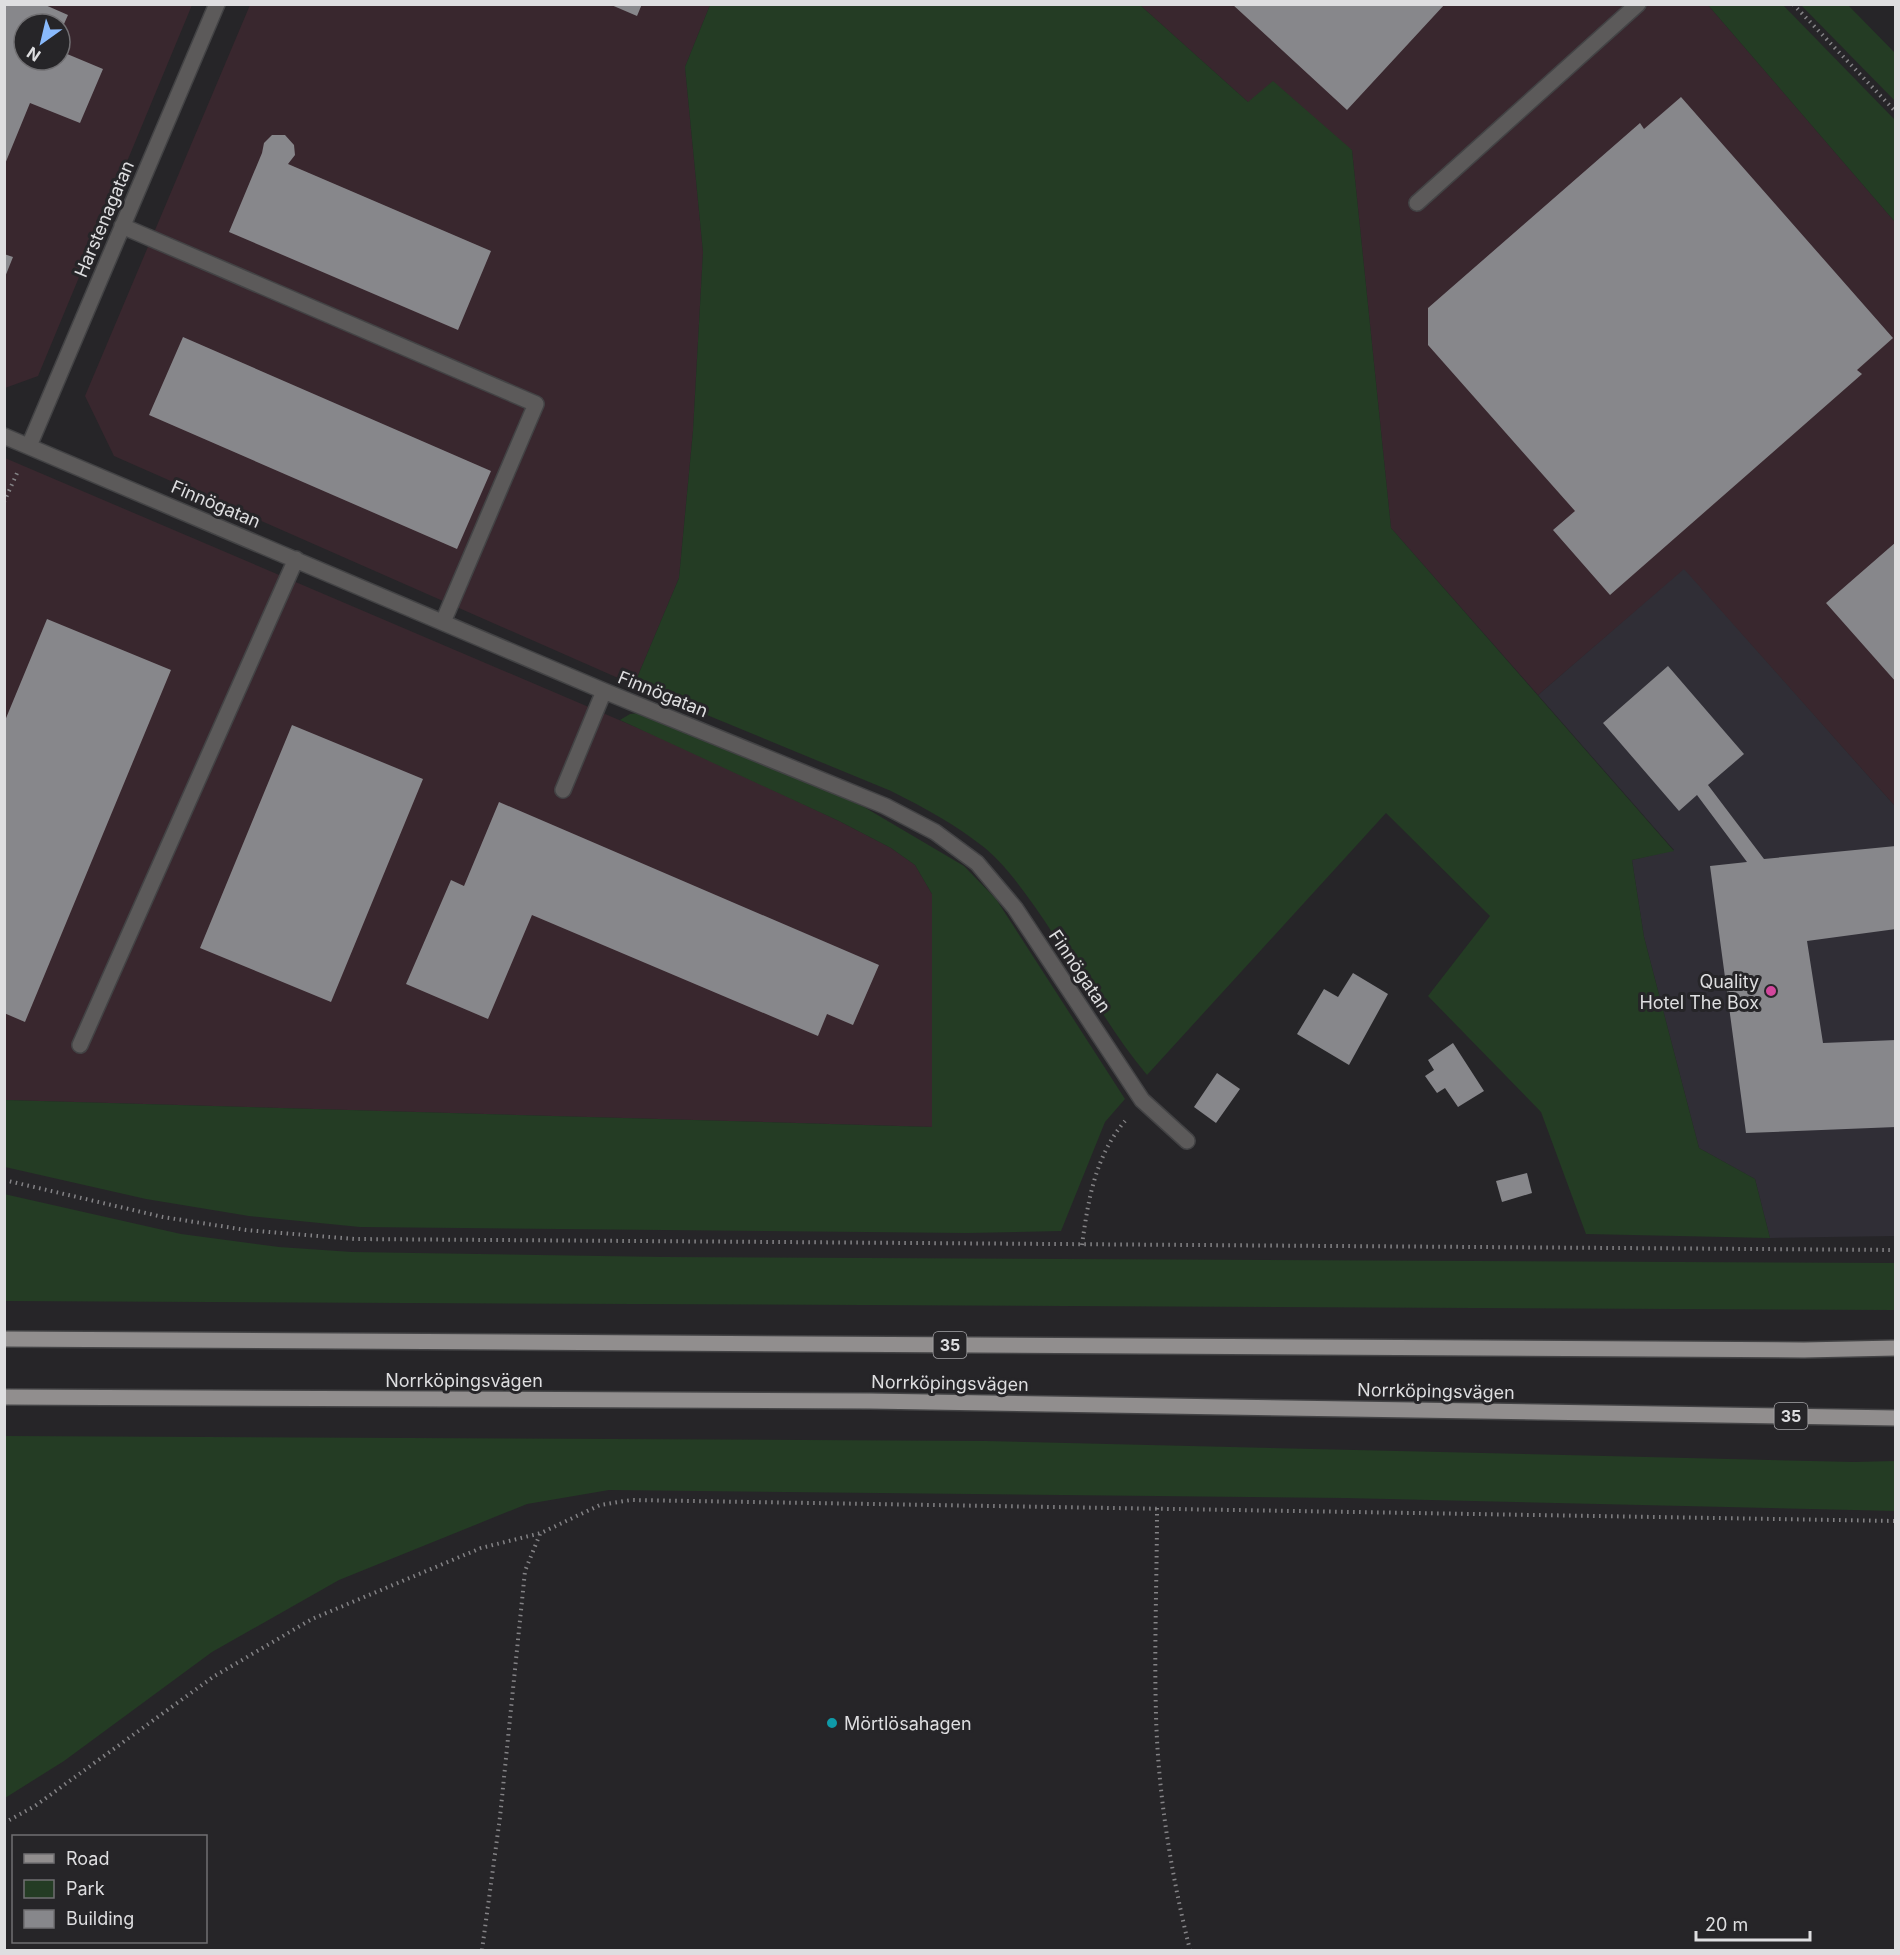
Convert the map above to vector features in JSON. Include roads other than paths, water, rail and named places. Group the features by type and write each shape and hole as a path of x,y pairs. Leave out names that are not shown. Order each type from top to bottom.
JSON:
{"main road":[{"name":"Norrköpingsvägen","path":"4,1339 1792,1350 1896,1348"},
{"name":"Norrköpingsvägen","path":"4,1397 870,1401 1896,1418"}],"street":[{"path":"1417,203 1638,4"},
{"name":"Harstenagatan","path":"29,446 214,5"},
{"path":"122,226 536,404 443,622"},
{"name":"Finnögatan","path":"4,436 604,691 885,806 934,832 977,863 1015,908 1142,1100 1187,1141"},
{"path":"80,1045 296,559"},
{"path":"563,790 604,691"}],"place":[{"name":"Quality Hotel The Box","path":"1771,991"},
{"name":"Mörtlösahagen","path":"832,1723"}]}
